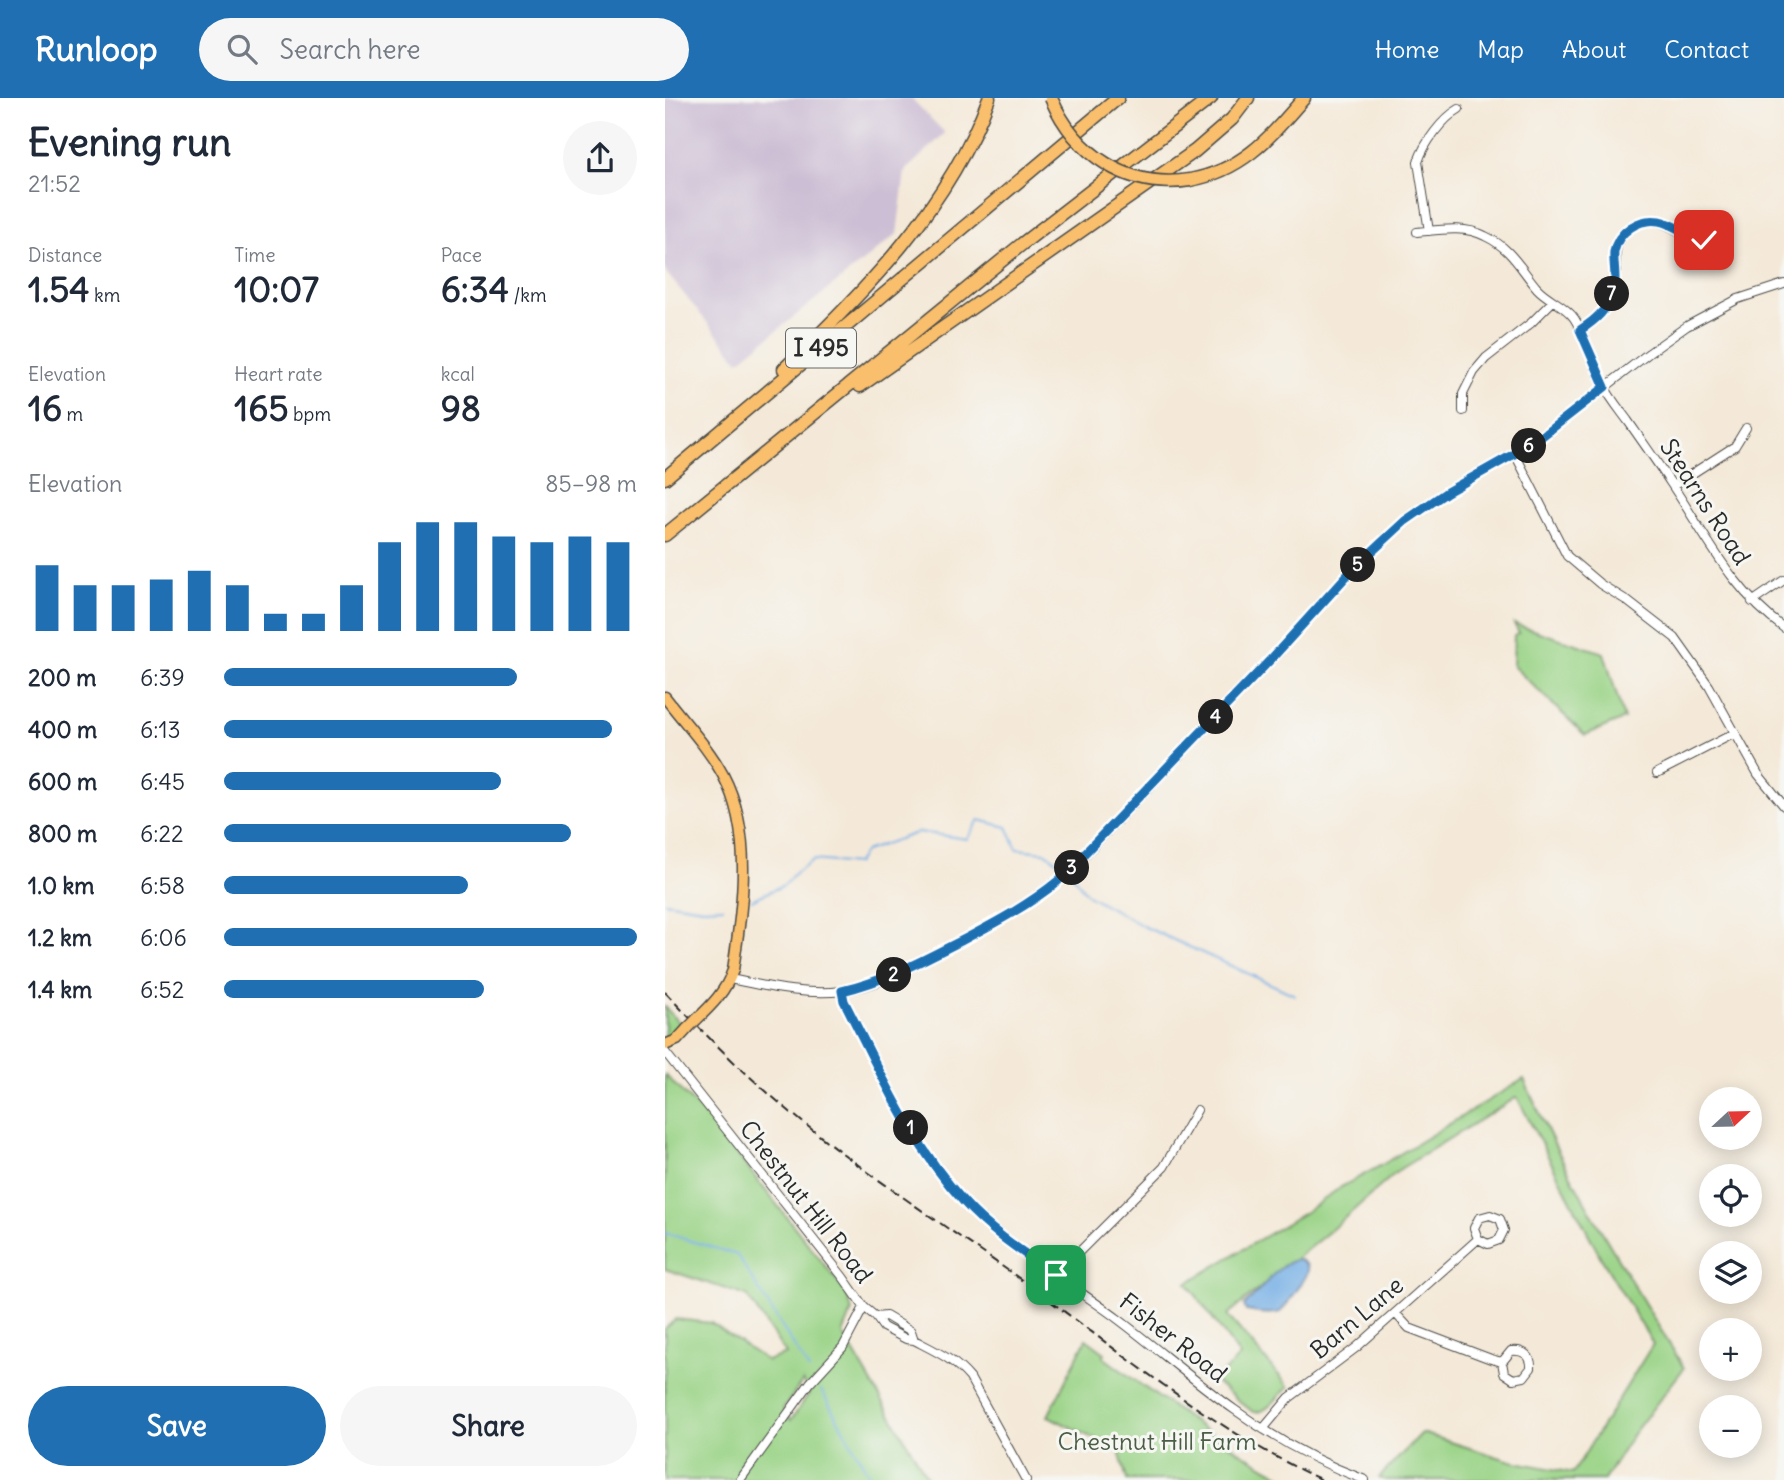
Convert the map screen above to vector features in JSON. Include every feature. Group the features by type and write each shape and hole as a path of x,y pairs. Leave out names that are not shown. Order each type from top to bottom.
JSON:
{"highway":[{"path":"694,455 824,330 910,236 959,164 989,98"},
{"path":"1051,98 1059,115 1078,141 1111,167 1148,180 1171,182 1219,172 1247,158 1272,135 1304,98"},
{"name":"I 495","path":"665,478 1118,98"},
{"name":"I 495","path":"665,535 1023,244 1211,98"},
{"path":"774,446 1195,151 1228,123 1248,98"}],"main road":[{"path":"665,697 719,768 728,786 739,818 743,866 736,948 730,979 717,999 677,1040 665,1045"}],"street":[{"path":"1429,231 1418,162 1443,123 1459,109"},
{"path":"1580,330 1602,314 1608,303 1614,289 1616,246 1624,232 1643,222 1663,222 1698,239 1717,237"},
{"name":"Stearns Road","path":"1417,232 1454,229 1474,232 1496,242 1518,262 1535,286 1552,302 1567,310 1580,330 1605,387 1673,485 1717,556 1752,602 1784,628"},
{"path":"730,979 804,990 842,991 883,979 1017,910 1058,881 1382,542 1427,504 1547,433 1649,353 1704,317 1738,299 1784,284"},
{"path":"1463,411 1463,394 1474,372 1486,358 1531,323 1552,302"},
{"path":"1673,485 1735,446 1746,428"},
{"path":"1515,454 1567,556 1600,584 1626,600 1675,638 1709,687 1758,774 1784,806"},
{"path":"1752,602 1784,580"},
{"path":"1657,773 1735,733"},
{"name":"Fisher Road","path":"842,991 844,1001 923,1149 946,1181 984,1222 1117,1318 1263,1429 1328,1464 1366,1480"},
{"name":"Chestnut Hill Road","path":"665,1052 864,1307 843,1347 810,1383 740,1480"},
{"path":"1056,1275 1164,1167 1197,1110"},
{"name":"Barn Lane","path":"1263,1429 1289,1398 1357,1347 1478,1239"},
{"path":"864,1307 883,1327 958,1364 969,1378 1026,1480"},
{"path":"1395,1313 1411,1328 1502,1362"}],"shaded area":[{"path":"665,98 911,98 945,133 905,171 897,234 739,361 665,271"}],"green space":[{"path":"1514,624 1604,653 1624,719 1585,735 1513,666 1514,636 1519,633"},
{"path":"665,1007 683,1027 665,1044"},
{"path":"665,1075 709,1119 846,1292 852,1311 843,1334 929,1480 665,1480 665,1329 676,1319 711,1323 767,1361 786,1354 747,1296 665,1269","holes":["803,1381 810,1392 791,1420 783,1409"]},
{"path":"1524,1079 1578,1190 1684,1368 1633,1434 1604,1480 1379,1478 1422,1433 1511,1461 1573,1473 1653,1344 1601,1258 1517,1097 1400,1169 1331,1230 1227,1315 1289,1387 1273,1403 1263,1410 1253,1412 1214,1381 1240,1356 1187,1283 1307,1211 1341,1187"},
{"name":"Chestnut Hill Farm","path":"1086,1339 1105,1353 1103,1357 1171,1406 1289,1480 1127,1480 1119,1451 1048,1416"}],"water":[{"path":"1298,1259 1306,1264 1307,1273 1280,1312 1269,1314 1246,1311 1244,1305 1275,1272"}],"waterway":[{"path":"751,900 784,885 813,860 856,864 865,851 919,832 967,839 979,820 1007,827 1017,849 1045,852 1062,865"},
{"path":"1072,875 1088,895 1143,926 1295,995"},
{"path":"665,902 703,908 723,907"},
{"path":"665,1233 737,1255 809,1370"},
{"path":"821,1390 870,1480"}],"railway":[{"path":"665,992 754,1080 862,1168 1207,1415 1322,1480"}],"route":[{"path":"1056,1275 984,1222 946,1181 905,1118 844,1001 842,991 896,974 986,928 1042,894 1058,881 1273,657 1352,570 1405,521 1469,478 1532,444 1605,387 1580,330 1593,323 1608,303 1614,289 1614,253 1624,232 1643,222 1654,221 1663,222 1704,240"}]}
